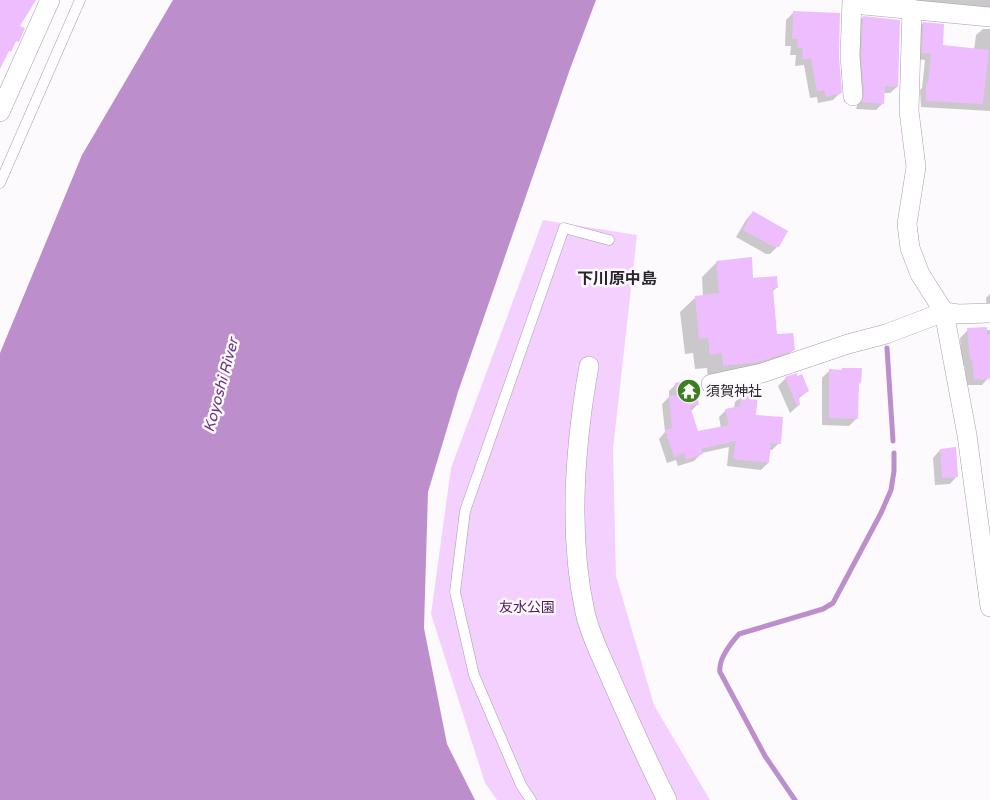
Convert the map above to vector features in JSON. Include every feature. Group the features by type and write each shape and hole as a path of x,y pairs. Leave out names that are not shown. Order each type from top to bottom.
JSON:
{"street":[{"path":"0,112 50,0"},
{"path":"852,0 850,55 853,96"},
{"path":"856,0 864,5 912,9 966,7 990,17"},
{"path":"912,9 909,111 916,167 906,224 910,248 920,274 944,312 968,445 990,607"},
{"path":"711,384 762,373 848,344 886,334 944,312 958,314 990,312"},
{"path":"589,366 581,409 576,456 576,552 585,613 600,655 644,754 667,800"}],"lane":[{"path":"0,183 80,0"},
{"path":"531,800 521,785 474,675 455,592 465,511 564,228 609,240"}],"green space":[{"name":"友水公園","path":"543,220 637,235 613,449 616,576 654,705 710,800 497,800 485,783 431,614 451,468"}],"water":[{"name":"Koyoshi River","path":"173,0 596,0 570,69 458,392 428,492 424,628 447,744 475,800 0,800 0,353 82,155"}],"building":[{"path":"0,0 36,0 20,26 25,28 19,42 16,41 0,69"},
{"path":"793,11 840,13 839,56 842,93 826,97 824,90 817,92 811,59 802,59 803,48 797,48 798,39 792,39"},
{"path":"863,16 900,20 898,87 885,86 884,104 862,102 864,95 861,55"},
{"path":"923,22 944,24 943,45 989,50 983,104 926,101 926,83 928,83 931,54 922,53"},
{"path":"753,211 788,231 779,247 774,247 743,230"},
{"path":"752,257 753,278 777,276 778,288 773,288 777,334 793,333 795,350 759,362 723,366 722,353 710,355 708,338 699,339 695,296 719,293 716,261"},
{"path":"987,327 987,335 990,335 990,379 974,380 967,328"},
{"path":"842,368 862,368 861,383 859,383 858,419 829,418 829,369 842,370"},
{"path":"797,373 797,376 802,374 809,391 799,396 800,405 797,406 785,377"},
{"path":"694,380 699,405 690,406 698,431 729,425 725,409 740,406 741,394 758,395 756,415 783,417 781,444 771,443 769,463 733,459 736,441 701,449 703,454 686,460 684,453 674,457 665,430 672,428 669,396 677,395 675,383"},
{"path":"956,447 958,477 942,478 940,449"}],"waterway":[{"path":"887,348 893,441"},
{"path":"795,800 765,756 720,672 721,662 739,634 823,609 833,603 881,513 891,490 894,453"}],"place":[{"name":"須賀神社","path":"689,391"}],"district":[{"name":"下川原中島","path":"617,279"}]}
